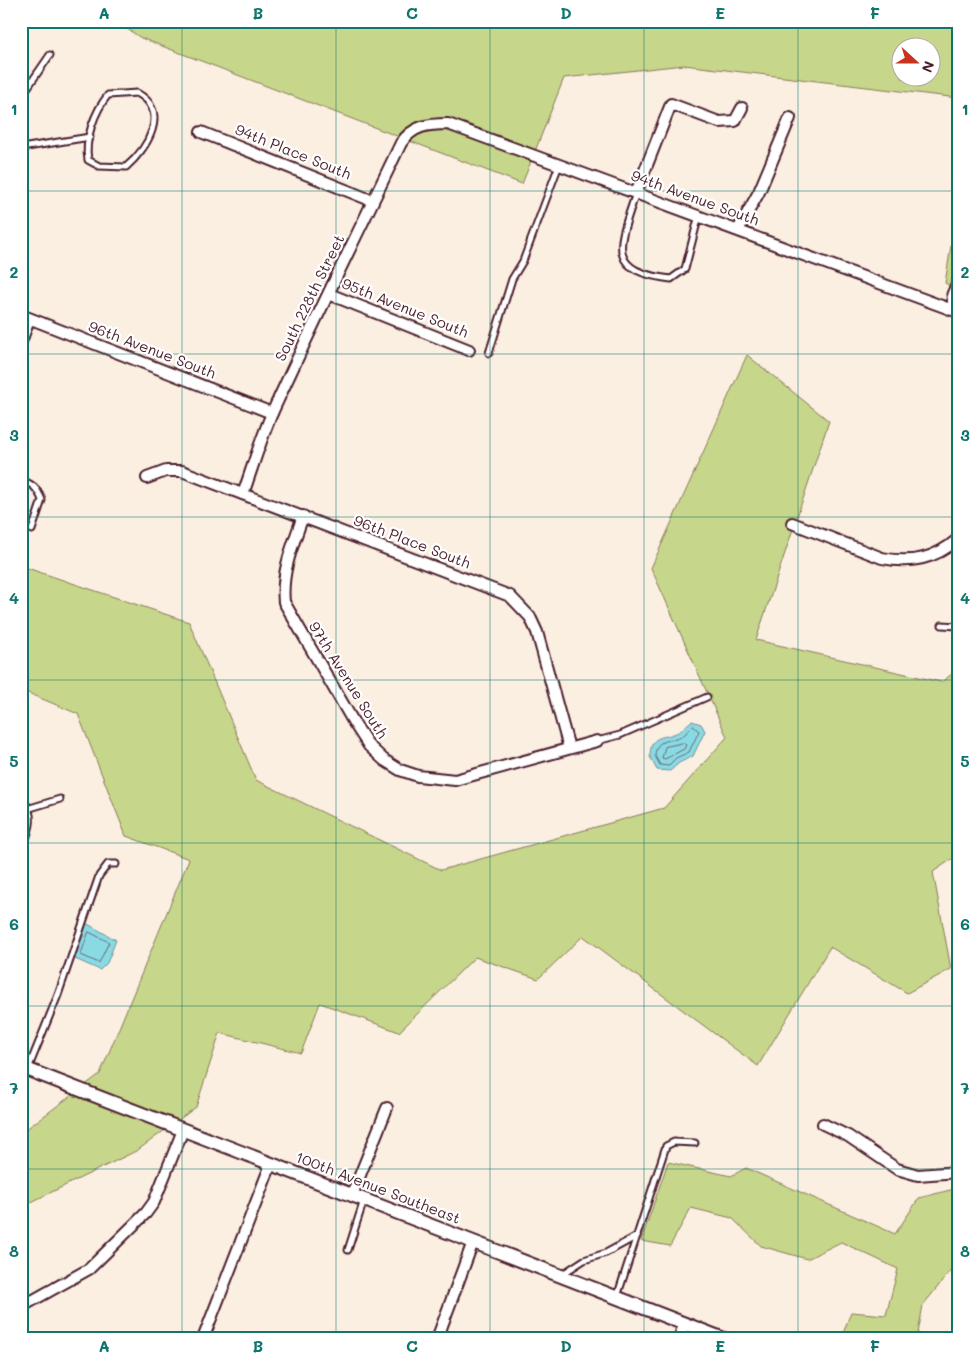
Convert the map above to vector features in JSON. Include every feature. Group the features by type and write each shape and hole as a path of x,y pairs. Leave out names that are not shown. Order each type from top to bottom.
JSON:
{"street":[{"path":"636,192 671,104 719,122 736,122 742,108"},
{"path":"738,230 759,192 790,118"},
{"name":"94th Avenue South","path":"420,127 448,124 699,215 954,311"},
{"name":"South 228th Street","path":"243,494 272,413 302,347 401,143 408,132 420,127"},
{"name":"94th Place South","path":"201,132 373,201"},
{"name":"95th Avenue South","path":"329,294 469,350"},
{"name":"96th Avenue South","path":"21,315 272,413"},
{"name":"96th Place South","path":"147,478 166,471 182,471 510,596 521,605 530,617 536,632 569,748"},
{"name":"97th Avenue South","path":"303,516 284,570 282,586 284,602 354,723 369,746 384,760 400,770 418,776 455,780 597,741"},
{"path":"792,523 882,558 894,560 909,561 941,553 958,539"},
{"path":"21,845 28,828 24,805"},
{"name":"100th Avenue Southeast","path":"25,1068 724,1339"},
{"path":"352,1194 387,1108"},
{"path":"823,1124 848,1136 897,1169 918,1174 958,1172"},
{"path":"21,1307 89,1269 146,1213 154,1202 183,1130"},
{"path":"203,1339 271,1164"},
{"path":"437,1339 473,1242"},
{"path":"679,1339 684,1324"}],"lane":[{"path":"21,97 50,56"},
{"path":"137,93 148,98 154,110 153,127 140,155 126,167 99,166 88,160 87,152 90,137 100,105 108,95 137,93"},
{"path":"21,148 90,137"},
{"path":"489,353 512,279 523,261 560,165"},
{"path":"636,192 621,248 624,261 646,276 671,279 685,269 699,215"},
{"path":"954,311 950,294 958,275"},
{"path":"21,349 32,319"},
{"path":"21,480 31,484 38,490 42,500 40,511 32,530"},
{"path":"942,625 958,626"},
{"path":"597,741 620,735 707,697"},
{"path":"24,805 60,799"},
{"path":"25,1068 58,995 99,876 108,864 116,864"},
{"path":"617,1298 666,1146 674,1142 695,1143"},
{"path":"348,1250 364,1199"},
{"path":"560,1276 584,1260 606,1253 638,1236"}],"green space":[{"path":"115,21 958,21 958,98 684,65 564,78 522,184 141,38"},
{"path":"958,202 958,291 945,283"},
{"path":"747,355 829,421 756,640 941,682 958,670 958,855 933,872 951,969 907,993 830,947 758,1066 583,936 538,979 475,957 399,1032 320,1003 301,1053 220,1033 196,1107 138,1150 21,1207 21,1133 100,1074 189,859 126,836 78,714 21,690 21,566 189,622 256,780 441,870 664,808 727,737 651,568"},
{"path":"668,1162 731,1176 746,1168 895,1234 919,1198 958,1188 958,1262 923,1305 917,1339 841,1339 851,1312 886,1315 898,1269 841,1242 807,1259 761,1246 732,1218 691,1208 670,1246 641,1241"}],"water":[{"path":"692,721 701,724 705,731 693,756 679,763 670,771 657,770 650,757 652,744 662,737 678,732"},
{"path":"86,923 116,940 107,963 100,970 73,958"}]}
